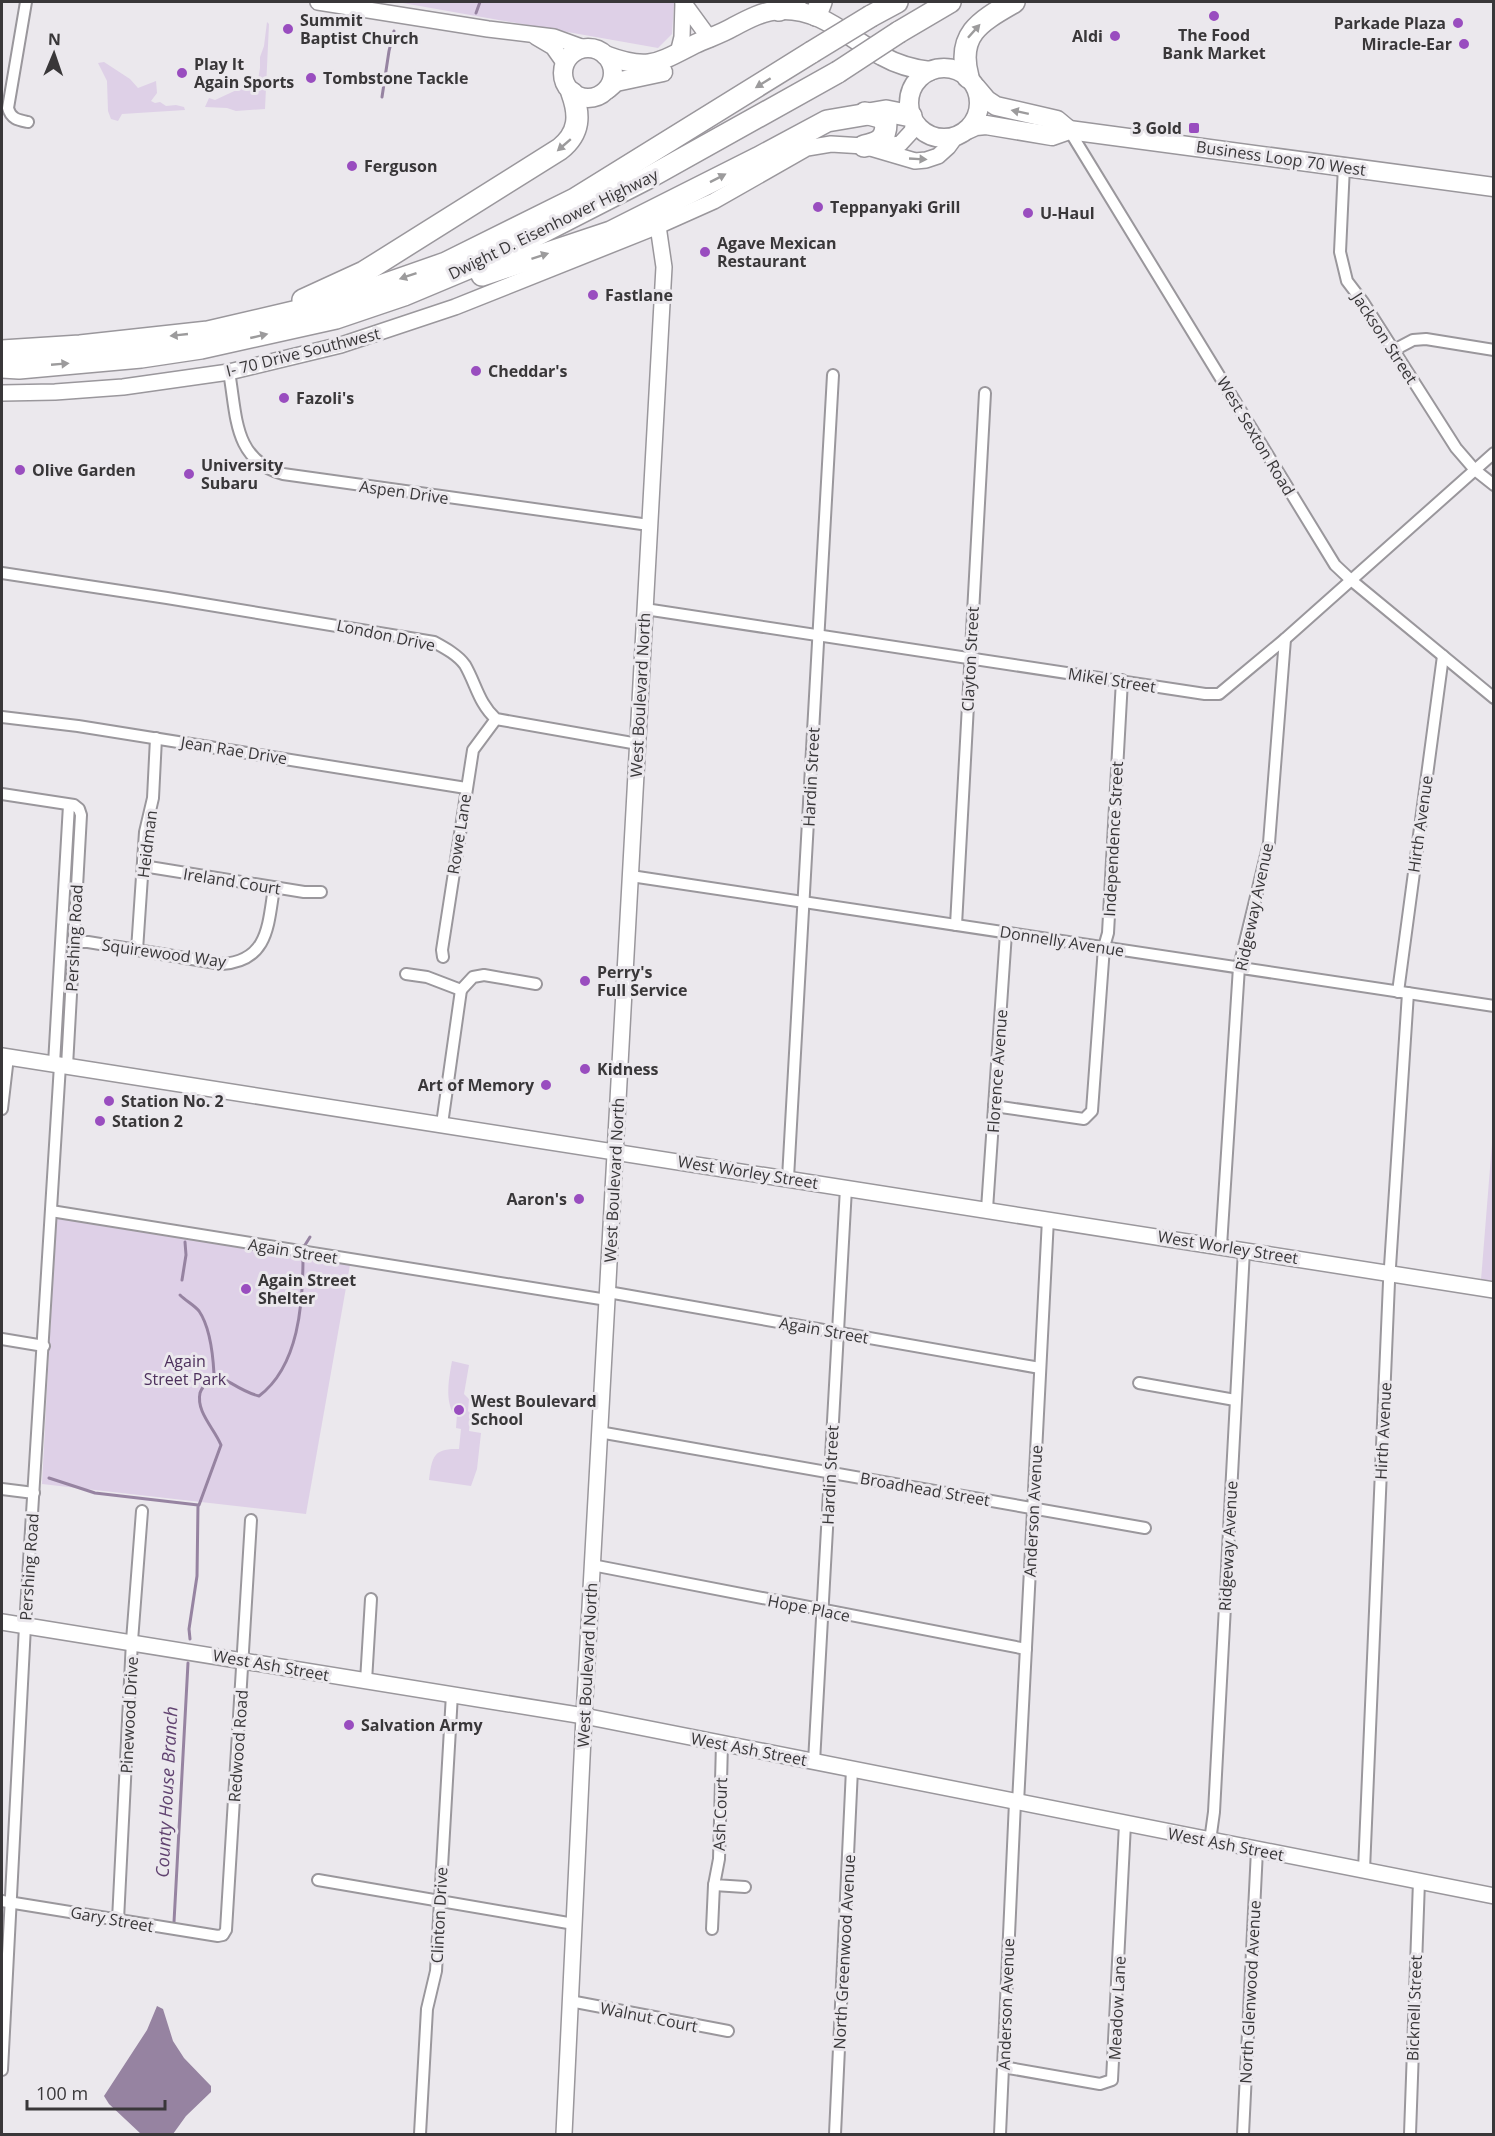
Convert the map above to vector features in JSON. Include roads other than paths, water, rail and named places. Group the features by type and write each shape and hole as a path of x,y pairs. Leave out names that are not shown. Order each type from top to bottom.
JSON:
{"highway":[{"name":"Dwight D. Eisenhower Highway","path":"2,351 80,346 208,332 332,303 446,263 575,199 897,2"},
{"name":"Dwight D. Eisenhower Highway","path":"2,367 19,368 141,357 201,348 336,318 404,296 490,259 648,178 838,72 899,32 951,2"},
{"path":"972,82 964,59 967,40 975,28 1014,2"},
{"path":"261,320 364,272 560,149 570,141 578,116 578,106 572,93"},
{"path":"404,296 426,295 611,232 827,121 865,113 911,112"},
{"path":"865,113 880,117 886,123 886,133 882,140 868,147"}],"main road":[{"path":"710,39 702,51 672,69 616,82 602,94 587,98 572,93 564,80 565,64 572,54 584,48 635,64 647,65 678,54 749,19 787,6 803,11 819,8 882,56 910,68 930,71"},
{"path":"605,55 610,60 613,75 608,89"},
{"path":"882,56 900,81 911,112 922,131 933,136 945,138 962,133 975,120 979,110 979,98 972,82 959,71 937,68 918,79 912,89 911,112"},
{"name":"Business Loop 70 West","path":"972,82 987,100 996,106 1057,120 1069,130"},
{"name":"Business Loop 70 West","path":"962,133 976,126 987,125 1052,136 1069,130 1494,187"}],"street":[{"path":"26,2 8,108 10,115 28,122"},
{"path":"318,2 554,37 584,48"},
{"path":"683,2 710,39"},
{"path":"678,54 682,37 683,2"},
{"path":"533,35 553,47 565,64"},
{"path":"868,147 900,144 912,131 911,112"},
{"name":"West Sexton Road","path":"1069,130 1335,565 1494,698"},
{"path":"868,147 915,161 926,160 938,156 962,133"},
{"name":"I- 70 Drive Southwest","path":"2,393 123,387 229,372 341,345 456,308 658,226 714,201 807,148 831,144 868,147"},
{"name":"Jackson Street","path":"1344,166 1340,252 1347,281 1456,448 1475,470 1494,485"},
{"name":"West Boulevard North","path":"564,2134 599,1432 664,267 658,226"},
{"path":"1394,350 1413,340 1426,339 1494,350"},
{"name":"Aspen Drive","path":"229,372 242,441 256,462 267,470 649,525"},
{"name":"Hardin Street","path":"788,1179 833,375"},
{"name":"Clayton Street","path":"956,925 985,393"},
{"name":"Mikel Street","path":"645,609 1205,694 1219,694 1285,639 1494,453"},
{"name":"London Drive","path":"2,573 167,597 434,642 450,651 464,663 481,701 496,719"},
{"name":"Ridgeway Avenue","path":"1221,1246 1239,967 1269,843 1285,639"},
{"name":"Hirth Avenue","path":"1364,1870 1403,992 1443,656"},
{"name":"Independence Street","path":"994,1106 1083,1119 1092,1111 1104,947 1108,933 1122,680"},
{"name":"Jean Rae Drive","path":"2,717 78,726 466,788"},
{"path":"496,719 638,744"},
{"name":"Rowe Lane","path":"443,957 442,950 472,750 496,719"},
{"name":"Heidman","path":"137,950 145,832 153,798 156,738"},
{"path":"2,794 74,807 60,1065"},
{"name":"Pershing Road","path":"2,2070 6,1901 44,1346 60,1065 74,942 81,815 74,807"},
{"name":"Ireland Court","path":"143,866 274,888 321,892"},
{"name":"Donnelly Avenue","path":"631,876 1494,1006"},
{"name":"Squirewood Way","path":"74,942 88,942 222,964 244,960 252,955 264,940 274,888"},
{"name":"Florence Avenue","path":"987,1209 1006,933"},
{"path":"406,974 427,977 461,990"},
{"path":"442,1124 461,990 473,977 484,975 536,984"},
{"path":"2,1109 5,1056"},
{"name":"West Worley Street","path":"5,1056 1494,1290"},
{"name":"Hardin Street","path":"814,1762 846,1188"},
{"name":"Again Street","path":"51,1211 607,1296 1040,1368"},
{"name":"Anderson Avenue","path":"1000,2134 1048,1219"},
{"name":"Ridgeway Avenue","path":"1210,1841 1214,1812 1244,1250"},
{"path":"2,1339 44,1346"},
{"path":"1139,1383 1235,1400"},
{"name":"Broadhead Street","path":"599,1432 1145,1528"},
{"path":"2,1489 34,1493"},
{"name":"Pinewood Drive","path":"118,1920 132,1641 142,1511"},
{"name":"Redwood Road","path":"223,1935 226,1930 251,1520"},
{"name":"Hope Place","path":"592,1565 1026,1650"},
{"path":"366,1681 371,1599"},
{"name":"West Ash Street","path":"2,1622 132,1641 584,1716 1494,1896"},
{"name":"Clinton Drive","path":"420,2134 427,2009 436,1971 452,1694"},
{"name":"Ash Court","path":"712,1929 718,1859 722,1743"},
{"name":"North Greenwood Avenue","path":"835,2134 852,1769"},
{"name":"Meadow Lane","path":"1003,2067 1100,2084 1112,2080 1125,1824"},
{"name":"North Glenwood Avenue","path":"1244,2134 1257,1850"},
{"path":"318,1880 574,1924"},
{"name":"Bicknell Street","path":"1410,2134 1419,1881"},
{"path":"714,1885 745,1887"},
{"name":"Gary Street","path":"6,1901 198,1934 223,1935"},
{"name":"Walnut Court","path":"570,2001 728,2031"}],"waterway":[{"path":"476,13 480,2"},
{"path":"382,97 394,31"},
{"path":"305,1245 310,1237"},
{"path":"182,1280 186,1255 185,1242"},
{"path":"214,1374 259,1396 272,1383 283,1368 296,1332 302,1294 303,1257"},
{"path":"180,1295 199,1311 208,1333 214,1374 201,1390 199,1400 203,1413 221,1445 199,1505"},
{"name":"County House Branch","path":"49,1478 95,1493 198,1505 197,1576 189,1629 190,1639"},
{"name":"County House Branch","path":"174,1922 188,1663"}],"place":[{"name":"The Food Bank Market","path":"1214,16"},
{"name":"Parkade Plaza","path":"1458,23"},
{"name":"Summit Baptist Church","path":"288,29"},
{"name":"Aldi","path":"1115,36"},
{"name":"Miracle-Ear","path":"1464,44"},
{"name":"Play It Again Sports","path":"182,73"},
{"name":"Tombstone Tackle","path":"311,78"},
{"name":"3 Gold","path":"1194,128"},
{"name":"Ferguson","path":"352,166"},
{"name":"Teppanyaki Grill","path":"818,207"},
{"name":"U-Haul","path":"1028,213"},
{"name":"Agave Mexican Restaurant","path":"705,252"},
{"name":"Fastlane","path":"593,295"},
{"name":"Cheddar's","path":"476,371"},
{"name":"Fazoli's","path":"284,398"},
{"name":"Olive Garden","path":"20,470"},
{"name":"University Subaru","path":"189,474"},
{"name":"Perry's Full Service","path":"585,981"},
{"name":"Kidness","path":"585,1069"},
{"name":"Art of Memory","path":"546,1085"},
{"name":"Station No. 2","path":"109,1101"},
{"name":"Station 2","path":"100,1121"},
{"name":"Aaron's","path":"579,1199"},
{"name":"Again Street Shelter","path":"246,1289"},
{"name":"West Boulevard School","path":"459,1410"},
{"name":"Salvation Army","path":"349,1725"}],"park label":[{"name":"Again Street Park","path":"185,1370"}]}
